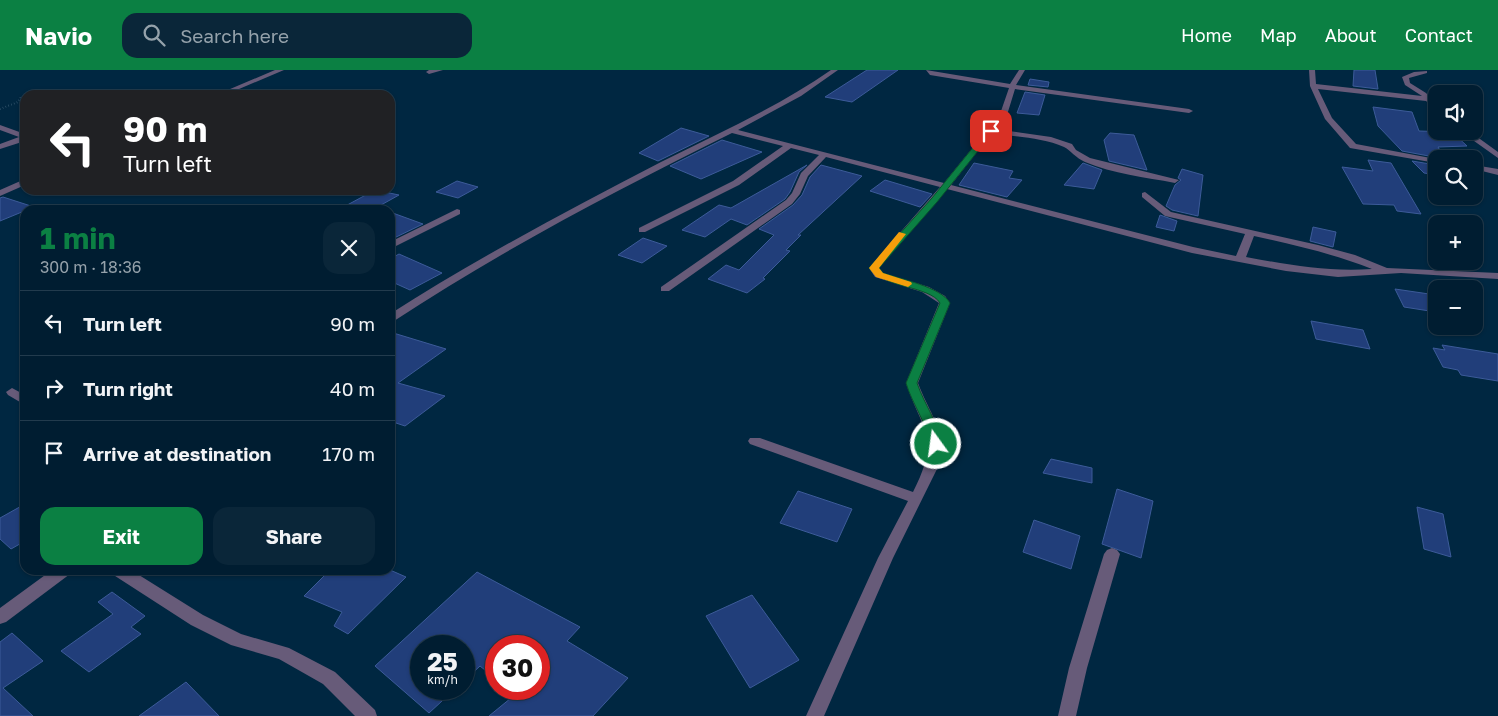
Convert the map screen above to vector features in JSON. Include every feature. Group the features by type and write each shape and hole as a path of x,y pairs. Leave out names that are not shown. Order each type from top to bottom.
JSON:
{"street":[{"path":"232,90 282,70"},
{"path":"429,72 440,70"},
{"path":"395,315 518,240 731,130 798,94 835,70"},
{"path":"929,70 930,73 956,78 1189,112"},
{"path":"815,716 897,534 933,466 936,444 932,425 918,402 912,383 945,303 942,298 934,293 879,275 874,268 946,185 1003,115 1010,102 1010,86 1022,70"},
{"path":"1312,70 1313,86 1329,119 1353,146 1428,160"},
{"path":"1425,72 1409,74 1404,80 1428,98"},
{"path":"1313,86 1428,98"},
{"path":"0,128 20,136"},
{"path":"731,130 1138,237 1240,259 1315,273 1356,274 1386,271 1440,271 1498,276"},
{"path":"991,131 1048,138 1069,146 1073,152 1087,160 1109,167 1175,180"},
{"path":"0,147 20,140"},
{"path":"1476,140 1498,156"},
{"path":"642,230 736,183 790,145"},
{"path":"665,289 789,202 804,175 824,154"},
{"path":"1483,169 1498,172"},
{"path":"0,193 20,184"},
{"path":"1145,195 1168,214 1351,257 1386,271"},
{"path":"395,243 456,212"},
{"path":"1240,259 1250,232"},
{"path":"12,392 20,398"},
{"path":"755,441 916,498"},
{"path":"1067,716 1078,668 1112,554"},
{"path":"0,617 57,575"},
{"path":"126,575 197,620 229,636 283,653 329,678 368,716"}],"path":[{"path":"0,109 18,102 20,98"}],"building":[{"path":"867,70 898,70 852,102 825,97"},
{"path":"1354,70 1375,70 1378,89 1353,86"},
{"path":"1030,79 1049,82 1048,87 1028,85"},
{"path":"1025,92 1045,95 1039,115 1017,113"},
{"path":"1373,107 1412,112 1419,131 1428,131 1428,140 1461,140 1467,146 1438,147 1440,150 1428,150 1428,156 1402,151 1378,126"},
{"path":"681,128 709,136 658,161 639,153"},
{"path":"1110,133 1134,135 1147,170 1109,161 1104,140"},
{"path":"722,140 762,152 701,179 670,166"},
{"path":"1368,160 1391,163 1421,214 1397,211 1394,205 1363,204 1342,167 1373,171"},
{"path":"1412,161 1428,164 1428,174 1424,173"},
{"path":"974,163 1013,171 1009,178 1022,180 1007,197 959,185"},
{"path":"1083,163 1102,170 1094,189 1064,185"},
{"path":"807,165 799,172 785,199 747,225 731,219 705,237 682,230 719,205 731,208"},
{"path":"821,165 862,176 798,235 801,235 786,250 790,251 763,278 765,279 747,293 708,279 726,265 739,270 774,235 759,229 793,205 802,195 810,177"},
{"path":"1182,169 1203,175 1198,216 1172,210 1166,206 1175,185 1181,180 1178,178"},
{"path":"885,180 932,194 920,207 870,191"},
{"path":"457,181 478,187 458,198 436,192"},
{"path":"366,195 399,195 381,205 347,205"},
{"path":"3,197 28,205 20,205 20,213 0,221 0,198"},
{"path":"395,214 423,224 395,238"},
{"path":"1160,215 1177,221 1174,231 1156,227"},
{"path":"1313,227 1336,232 1333,247 1310,241"},
{"path":"643,238 667,246 642,263 618,255"},
{"path":"399,254 442,273 410,290 395,283 395,256"},
{"path":"1395,289 1428,294 1428,311 1404,307"},
{"path":"1311,321 1363,330 1370,349 1316,339"},
{"path":"395,334 446,349 398,383 445,396 405,426 395,423"},
{"path":"1442,345 1498,354 1498,381 1461,375 1458,370 1443,367 1433,348 1445,350"},
{"path":"1051,459 1092,468 1092,483 1043,473"},
{"path":"1117,489 1153,501 1141,558 1102,544"},
{"path":"798,491 852,509 837,542 780,523"},
{"path":"20,507 20,544 11,549 0,539 0,518"},
{"path":"1417,507 1443,514 1451,557 1424,549"},
{"path":"1034,520 1080,536 1071,569 1023,552"},
{"path":"395,572 406,577 348,634 334,626 342,612 304,596 325,575 395,575"},
{"path":"477,572 580,627 567,641 628,678 593,716 489,716 509,700 550,700 550,635 485,635 485,670 480,666 475,671 475,635 410,635 410,696 375,666"},
{"path":"112,592 145,616 131,627 141,634 89,672 61,651 113,614 98,602"},
{"path":"752,595 799,660 750,688 706,616"},
{"path":"12,633 43,661 3,688 33,716 0,716 0,642"},
{"path":"186,682 219,716 139,716"},
{"path":"414,700 443,700 429,713"}],"slow traffic":[{"path":"902,234 875,264 874,268 875,272 879,275 908,284"}],"route":[{"path":"936,444 932,425 918,402 912,383 945,303 942,298 934,293 879,275 875,272 874,268 875,264 934,200 991,131"}]}
